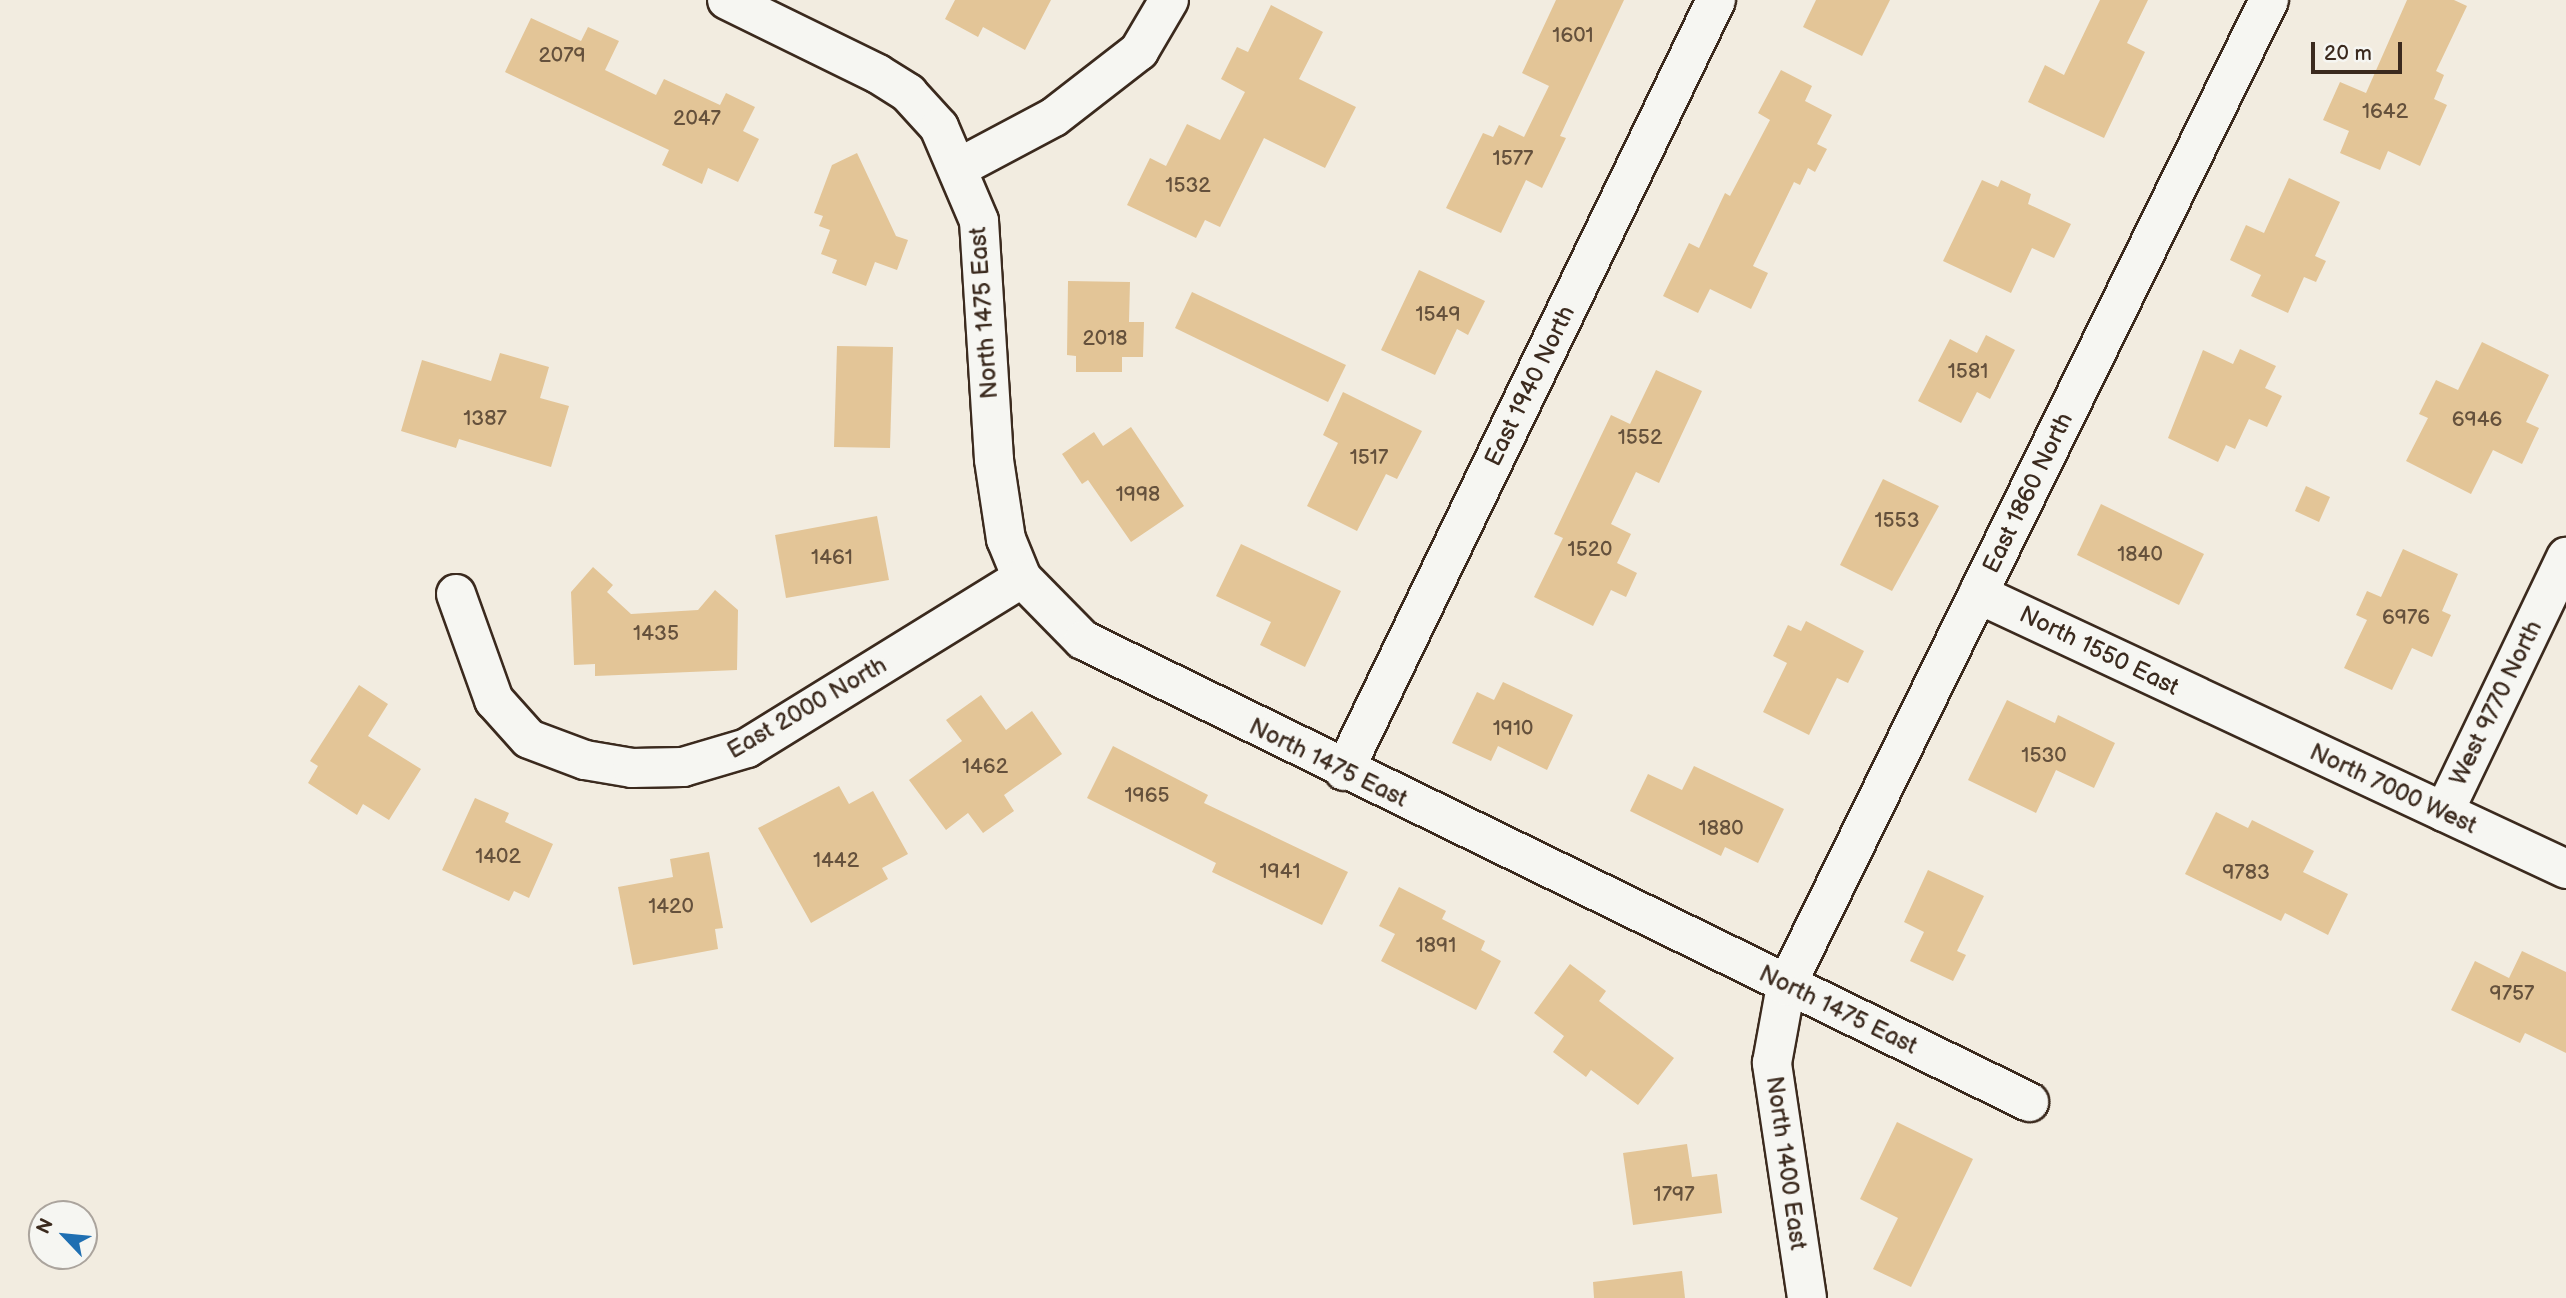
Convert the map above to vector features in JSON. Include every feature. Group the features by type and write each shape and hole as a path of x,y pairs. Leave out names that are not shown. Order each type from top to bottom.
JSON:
{"street":[{"path":"727,0 908,93 939,127 960,167 1054,117 1139,51 1170,0"},
{"name":"East 1940 North","path":"1344,771 1716,0"},
{"name":"East 1860 North","path":"1786,986 2269,0"},
{"name":"North 1475 East","path":"960,167 979,221 994,460 1006,539 1022,578 1083,640 1344,771 2029,1102"},
{"name":"West 9770 North","path":"2444,811 2566,557"},
{"name":"East 2000 North","path":"456,594 494,700 529,739 585,760 645,768 683,766 747,748 1022,578"},
{"name":"North 1550 East","path":"1978,594 2220,709"},
{"name":"North 7000 West","path":"2220,709 2566,869"},
{"name":"North 1400 East","path":"1786,986 1772,1063 1807,1298"}],"building":[{"path":"955,0 1051,0 1025,50 983,27 978,37 945,19"},
{"path":"1556,0 1624,0 1560,136 1566,138 1542,188 1526,180 1501,233 1446,208 1483,133 1493,137 1499,125 1524,137 1549,86 1522,73"},
{"path":"1816,0 1890,0 1862,56 1803,27"},
{"path":"2100,0 2148,0 2127,43 2145,52 2104,138 2028,102 2045,65 2064,75"},
{"path":"2407,0 2454,0 2467,6 2436,71 2444,75 2434,99 2447,105 2420,166 2388,151 2380,170 2340,153 2349,131 2323,120 2340,82 2366,93"},
{"path":"1271,5 1323,32 1299,79 1356,107 1325,168 1264,138 1220,227 1205,220 1196,238 1127,205 1150,158 1166,166 1187,124 1220,140 1245,92 1221,79 1237,47 1248,52"},
{"path":"531,18 581,41 588,27 619,41 605,70 656,95 664,79 720,105 726,93 755,107 743,131 759,139 738,182 708,168 702,184 662,165 669,150 505,72"},
{"path":"1781,70 1812,86 1805,101 1832,115 1817,144 1827,149 1815,172 1808,168 1800,185 1794,182 1753,266 1768,273 1751,309 1710,289 1698,313 1663,296 1689,243 1699,248 1725,193 1730,196 1770,120 1758,113"},
{"path":"857,153 896,236 908,240 897,270 875,262 866,286 832,273 837,260 821,254 830,230 819,226 823,216 814,213 832,165"},
{"path":"2289,178 2340,202 2315,256 2326,261 2316,282 2304,277 2288,313 2251,296 2261,275 2230,260 2246,225 2264,233"},
{"path":"1982,180 1998,187 2001,180 2031,194 2028,204 2071,224 2054,258 2032,248 2011,293 1943,261"},
{"path":"1419,270 1485,301 1468,335 1457,329 1435,375 1381,350"},
{"path":"1068,281 1130,282 1129,322 1144,322 1143,357 1122,357 1122,372 1076,372 1076,356 1067,355"},
{"path":"1192,292 1346,365 1328,402 1175,328"},
{"path":"1986,335 2015,350 1990,399 1977,392 1961,423 1918,401 1950,339 1977,353"},
{"path":"2482,342 2549,375 2526,422 2539,428 2522,464 2493,450 2471,494 2406,461 2428,418 2419,414 2436,380 2458,390"},
{"path":"837,346 893,347 890,448 834,447"},
{"path":"2240,349 2276,366 2265,388 2282,396 2267,427 2249,419 2235,449 2226,445 2218,462 2168,438 2203,350 2233,364"},
{"path":"500,353 549,367 540,398 569,406 551,467 459,439 456,448 401,431 422,360 491,381"},
{"path":"1656,370 1702,391 1659,483 1636,472 1611,524 1631,534 1617,563 1637,573 1626,597 1611,590 1593,626 1534,597 1563,538 1554,534 1611,415 1630,424"},
{"path":"1343,392 1422,431 1397,479 1386,474 1357,531 1307,506 1338,443 1323,435"},
{"path":"1131,427 1184,506 1131,542 1088,480 1082,484 1062,454 1094,432 1103,446"},
{"path":"1883,479 1939,506 1892,591 1840,565"},
{"path":"2306,486 2330,497 2319,522 2295,511"},
{"path":"2101,504 2204,554 2179,605 2077,555"},
{"path":"877,516 889,580 786,598 775,535"},
{"path":"1241,544 1341,591 1305,667 1260,645 1271,622 1216,596"},
{"path":"2403,549 2458,574 2442,611 2451,615 2432,657 2412,648 2392,690 2344,668 2367,620 2356,615 2367,591 2381,597"},
{"path":"593,567 613,585 607,592 631,614 698,610 715,590 738,610 737,670 595,676 595,664 574,665 571,592"},
{"path":"1806,621 1864,651 1848,683 1837,678 1809,735 1763,712 1787,663 1773,656 1788,625 1801,631"},
{"path":"1503,682 1573,715 1547,770 1498,746 1491,761 1452,743 1477,692 1494,700"},
{"path":"359,685 388,704 368,736 421,769 389,820 363,804 357,815 308,783 318,766 310,761"},
{"path":"981,695 1006,730 1032,711 1062,754 1004,795 1014,811 983,833 968,813 946,830 909,780 962,741 946,720"},
{"path":"2007,700 2055,723 2058,715 2115,743 2094,788 2056,770 2036,813 1968,780"},
{"path":"1113,746 1208,795 1204,803 1348,872 1322,925 1212,872 1216,863 1087,798"},
{"path":"1694,766 1784,809 1758,863 1725,847 1721,856 1630,811 1648,774 1682,790"},
{"path":"839,786 849,804 873,791 908,854 882,868 888,879 811,923 758,828"},
{"path":"475,798 509,813 505,822 553,844 529,898 514,891 509,901 442,870"},
{"path":"2216,812 2248,828 2252,820 2314,851 2303,872 2348,894 2328,935 2285,913 2281,921 2185,874"},
{"path":"709,852 723,928 715,929 718,949 633,965 618,887 673,877 670,859"},
{"path":"1928,870 1984,896 1957,951 1966,955 1953,981 1910,961 1924,932 1904,922"},
{"path":"1399,887 1446,911 1442,919 1485,941 1481,950 1501,961 1476,1010 1381,961 1395,934 1379,926"},
{"path":"2522,951 2566,972 2566,1053 2525,1033 2520,1043 2451,1010 2475,961 2509,978"},
{"path":"1570,964 1606,991 1599,1001 1674,1058 1638,1105 1591,1070 1586,1077 1553,1052 1564,1036 1534,1013"},
{"path":"1897,1122 1973,1159 1911,1287 1873,1269 1898,1218 1860,1199"},
{"path":"1687,1144 1692,1177 1717,1174 1722,1213 1633,1225 1623,1153"},
{"path":"1682,1271 1685,1298 1594,1298 1593,1282"}]}
